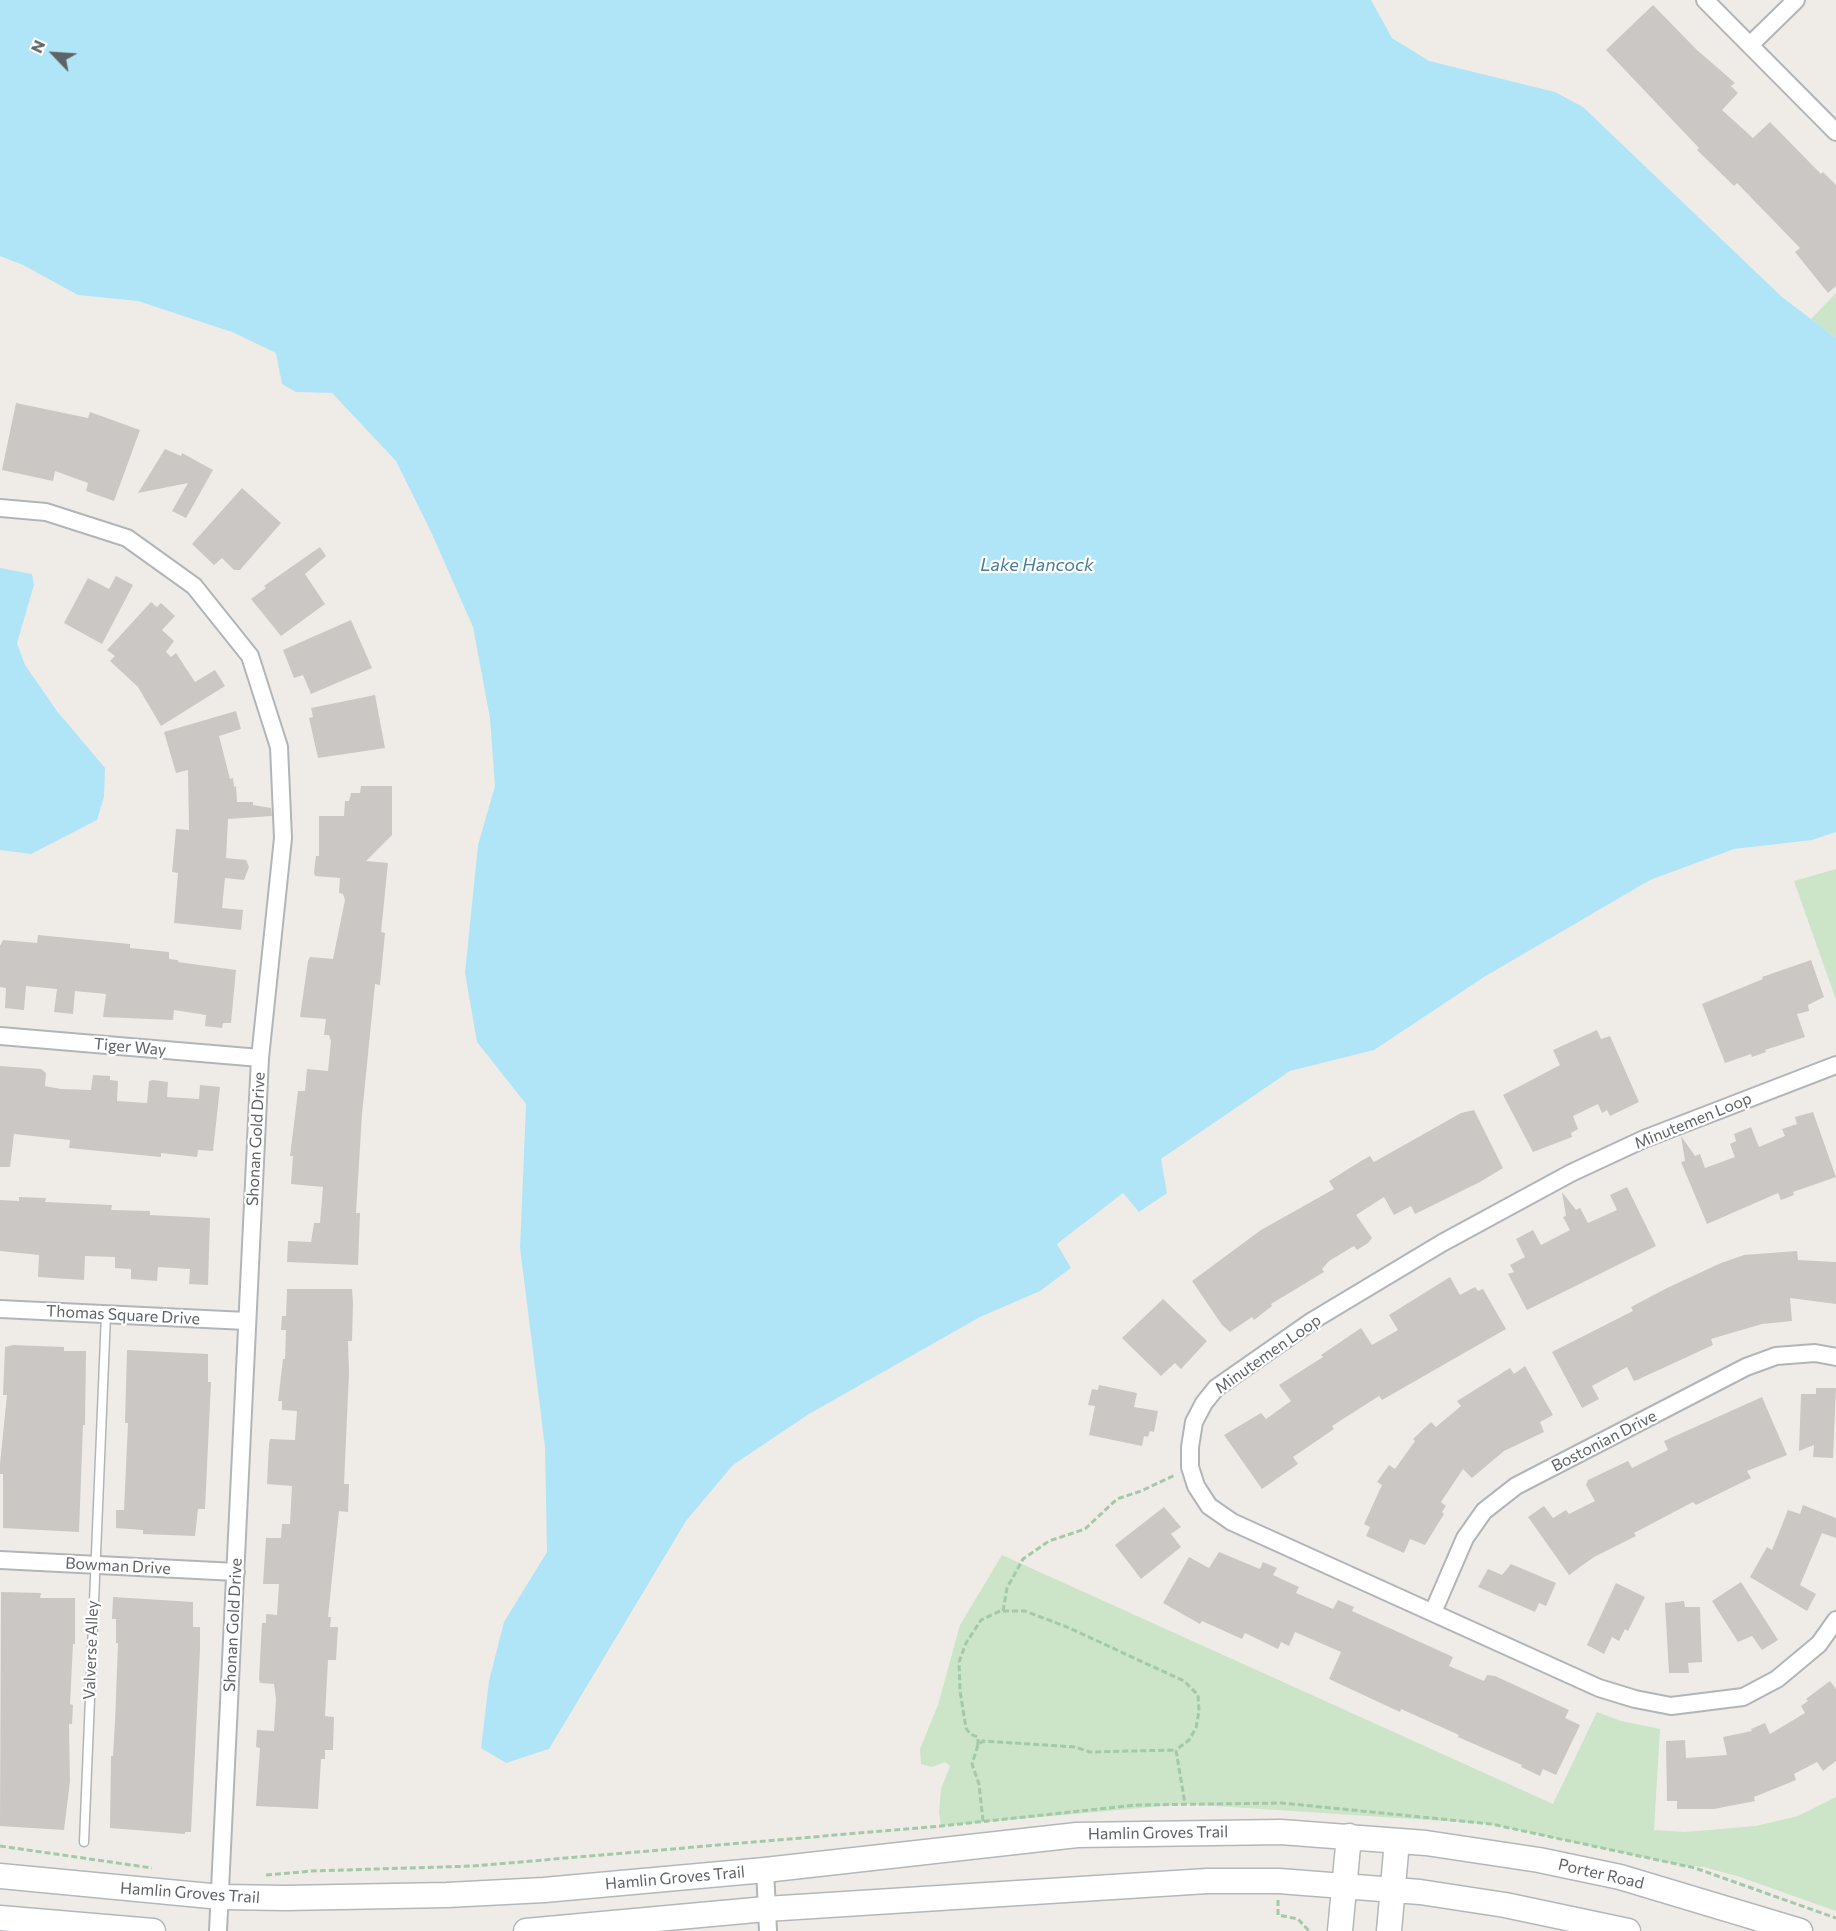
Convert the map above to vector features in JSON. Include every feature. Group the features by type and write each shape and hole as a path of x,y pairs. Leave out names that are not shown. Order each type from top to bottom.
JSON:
{"main road":[{"name":"Hamlin Groves Trail","path":"0,1876 221,1897 285,1899 447,1895 544,1890 765,1870 1077,1835 1210,1831 1349,1836"},
{"name":"Porter Road","path":"1349,1836 1397,1840 1539,1860 1620,1877 1800,1931"},
{"path":"1340,1931 1349,1836"},
{"path":"1389,1931 1397,1840"},
{"path":"526,1931 767,1920 1207,1881 1344,1885 1393,1889 1505,1905 1628,1931"},
{"path":"0,1918 153,1931"}],"street":[{"path":"1705,0 1836,132"},
{"path":"1750,45 1796,0"},
{"name":"Shonan Gold Drive","path":"0,508 46,512 127,538 194,586 250,656 279,747 284,838 260,1058 218,1931"},
{"name":"Tiger Way","path":"0,1036 260,1058"},
{"name":"Minutemen Loop","path":"1836,1065 1644,1139 1571,1173 1481,1221 1312,1321 1216,1388 1204,1403 1194,1422 1190,1447 1190,1467 1196,1486 1209,1506 1232,1522 1599,1688 1671,1706 1743,1697 1777,1679 1819,1644 1836,1620"},
{"name":"Thomas Square Drive","path":"0,1309 246,1321"},
{"name":"Bostonian Drive","path":"1433,1612 1465,1538 1484,1511 1516,1486 1746,1367 1776,1356 1815,1353 1836,1357"},
{"name":"Bowman Drive","path":"0,1560 236,1572"},
{"path":"765,1870 767,1920"}],"lane":[{"name":"Valverse Alley","path":"84,1842 106,1314"}],"path":[{"path":"1003,1611 1003,1599 1023,1559 1049,1541 1084,1528 1117,1499 1142,1491 1175,1475"},
{"path":"978,1745 983,1741 1075,1748 1090,1752 1176,1750 1189,1740 1196,1728 1199,1711 1198,1695 1184,1681 1025,1611 1003,1611 981,1620 966,1643 959,1662 963,1715 970,1734 978,1737 973,1772 979,1784 983,1821"},
{"path":"1176,1750 1185,1804"},
{"path":"0,1846 154,1868"},
{"path":"1278,1916 1298,1919 1309,1931"}],"green space":[{"path":"1836,293 1836,338 1811,319"},
{"path":"1836,869 1836,1000 1794,881"},
{"path":"1002,1555 1553,1804 1597,1712 1621,1721 1660,1729 1654,1830 1685,1832 1756,1826 1798,1816 1836,1797 1836,1911 1740,1877 1704,1867 1691,1866 1695,1868 1490,1824 1185,1804 941,1826 939,1812 941,1789 950,1766 945,1762 932,1767 921,1764 920,1749 938,1705 960,1625"}],"water":[{"name":"Lake Hancock","path":"0,0 1371,0 1392,38 1429,61 1555,92 1583,107 1782,297 1836,338 1836,832 1812,840 1734,849 1650,880 1484,977 1374,1050 1290,1071 1161,1159 1167,1193 1139,1212 1123,1193 1057,1244 1071,1268 1040,1291 980,1317 809,1414 733,1465 686,1521 549,1749 506,1763 481,1748 489,1681 504,1622 547,1552 545,1447 520,1248 526,1104 477,1042 465,973 478,845 495,786 490,718 473,627 432,534 396,461 332,393 296,392 282,384 276,353 232,332 138,301 78,295 23,265 0,256"},
{"path":"0,568 32,574 34,585 17,643 25,665 57,711 105,768 104,797 97,820 31,854 0,850"}],"building":[{"path":"1653,5 1697,50 1735,83 1731,86 1738,93 1722,110 1753,138 1770,122 1821,174 1823,172 1836,185 1836,286 1828,293 1795,252 1800,248 1737,183 1734,186 1697,150 1699,148 1606,50"},
{"path":"16,403 88,418 90,412 140,430 114,501 86,491 88,483 55,471 53,481 2,470"},
{"path":"165,449 181,456 182,453 213,470 186,518 172,511 188,483 138,493"},
{"path":"242,488 281,523 240,570 234,570 222,558 214,565 192,544"},
{"path":"320,547 326,556 305,574 325,604 281,636 251,599 266,588 264,586"},
{"path":"116,576 133,585 102,644 64,623 88,578 109,589"},
{"path":"151,602 157,607 161,603 175,616 162,630 174,641 166,652 171,657 176,653 195,682 215,670 225,686 161,726 138,687 110,661 115,656 107,650"},
{"path":"351,620 372,668 311,694 303,675 294,678 283,650"},
{"path":"375,695 385,748 318,758 309,718 313,717 311,708"},
{"path":"236,711 241,729 219,736 230,779 233,778 234,787 236,786 237,802 253,802 253,805 271,808 272,816 228,819 226,858 246,860 249,867 244,880 225,878 222,908 243,910 241,930 174,923 178,873 172,872 176,829 189,830 188,770 176,773 164,732"},
{"path":"361,786 392,786 392,835 366,861 388,863 381,932 385,933 380,985 375,984 362,1114 356,1213 360,1213 358,1265 287,1262 288,1241 311,1242 314,1223 320,1223 323,1187 291,1184 293,1156 290,1156 298,1091 305,1091 307,1069 328,1071 331,1041 329,1035 324,1035 326,1019 300,1017 308,961 310,957 333,959 345,900 343,894 339,893 340,878 315,876 316,856 319,856 319,816 344,816 345,801 349,801 351,793 360,793"},
{"path":"38,935 130,944 130,948 169,952 169,959 178,960 178,962 236,970 231,1023 223,1023 222,1028 205,1026 206,1015 174,1010 173,1020 103,1017 106,994 75,991 73,1014 54,1012 57,989 26,986 24,1010 5,1008 6,988 0,987 0,946 3,940 37,943"},
{"path":"1811,960 1824,997 1808,1005 1809,1011 1797,1014 1805,1037 1765,1050 1766,1052 1752,1057 1751,1054 1725,1063 1702,1004 1763,979 1762,977"},
{"path":"1597,1030 1601,1039 1610,1036 1639,1102 1610,1116 1607,1110 1602,1113 1598,1104 1573,1116 1578,1129 1571,1133 1572,1137 1533,1152 1503,1095 1560,1065 1553,1050"},
{"path":"0,1066 41,1069 46,1073 45,1086 61,1089 91,1090 93,1075 110,1076 110,1080 118,1081 117,1101 147,1103 149,1081 153,1080 168,1082 167,1097 199,1099 200,1085 220,1087 213,1151 198,1150 197,1157 161,1153 161,1157 69,1148 70,1140 14,1134 10,1167 0,1167"},
{"path":"1474,1110 1503,1168 1415,1214 1411,1206 1394,1215 1384,1197 1356,1215 1372,1238 1368,1243 1357,1250 1354,1246 1329,1261 1322,1269 1324,1272 1271,1304 1272,1306 1254,1320 1252,1317 1230,1332 1222,1325 1192,1281 1261,1230 1334,1189 1329,1181 1361,1161 1370,1156 1374,1162 1461,1113"},
{"path":"1813,1112 1836,1177 1793,1192 1794,1195 1781,1200 1778,1193 1707,1224 1681,1162 1685,1161 1681,1136 1695,1156 1700,1154 1705,1168 1735,1157 1730,1144 1736,1141 1734,1134 1751,1127 1759,1147 1785,1136 1782,1129 1797,1124 1795,1117"},
{"path":"1627,1187 1656,1246 1527,1310 1508,1274 1514,1272 1510,1265 1525,1257 1516,1239 1533,1230 1541,1245 1570,1230 1563,1217 1566,1216 1562,1192 1576,1210 1580,1208 1588,1223 1617,1210 1610,1195"},
{"path":"19,1197 46,1198 45,1202 112,1205 111,1210 150,1211 150,1215 210,1218 208,1285 189,1284 190,1269 158,1267 157,1281 131,1279 131,1269 115,1268 115,1257 85,1256 84,1280 38,1277 39,1255 0,1251 0,1200 19,1201"},
{"path":"1797,1251 1798,1260 1836,1262 1836,1304 1790,1298 1792,1321 1762,1324 1711,1339 1713,1345 1634,1381 1627,1367 1592,1386 1599,1399 1582,1408 1552,1352 1633,1311 1631,1307 1667,1288 1721,1263 1744,1255"},
{"path":"1450,1277 1460,1295 1475,1287 1478,1291 1483,1289 1506,1329 1382,1400 1379,1396 1332,1426 1334,1429 1293,1457 1298,1464 1262,1489 1224,1435 1261,1413 1266,1419 1291,1401 1279,1385 1323,1357 1321,1355 1361,1328 1372,1345 1398,1330 1389,1315"},
{"path":"287,1289 352,1289 353,1303 352,1341 348,1341 349,1373 344,1484 349,1484 348,1512 339,1511 328,1617 331,1617 330,1627 338,1627 336,1660 328,1660 325,1716 334,1717 333,1750 325,1750 325,1759 321,1759 318,1809 256,1806 260,1748 256,1747 257,1730 274,1731 276,1699 274,1684 260,1683 259,1679 262,1623 266,1623 266,1614 277,1615 279,1584 263,1584 266,1538 281,1538 282,1524 290,1524 292,1486 267,1484 269,1444 270,1439 295,1440 297,1411 282,1410 282,1401 278,1401 283,1359 285,1359 286,1330 281,1330 282,1316 286,1316"},
{"path":"1163,1299 1207,1341 1181,1369 1175,1363 1161,1376 1122,1338"},
{"path":"13,1345 64,1347 64,1351 86,1351 85,1425 83,1425 79,1532 3,1528 3,1474 0,1474 0,1464 7,1395 3,1395 5,1347"},
{"path":"127,1350 208,1354 208,1382 211,1382 205,1509 198,1509 195,1536 143,1534 143,1530 116,1528 116,1510 124,1510 128,1423 125,1423"},
{"path":"1525,1366 1553,1415 1540,1422 1544,1432 1504,1451 1472,1478 1463,1469 1441,1502 1446,1506 1442,1512 1444,1514 1425,1545 1410,1539 1404,1553 1366,1536 1370,1527 1364,1524 1382,1485 1377,1482 1389,1465 1395,1469 1415,1441 1413,1439 1431,1422 1436,1427 1461,1406 1457,1401 1510,1368 1514,1374"},
{"path":"1099,1385 1137,1393 1134,1407 1158,1411 1154,1432 1150,1431 1148,1437 1144,1436 1142,1446 1089,1435 1095,1406 1088,1405 1092,1389 1098,1390"},
{"path":"1816,1388 1836,1388 1833,1458 1813,1457 1814,1445 1799,1451 1801,1394 1816,1394"},
{"path":"1762,1397 1787,1455 1747,1471 1751,1478 1696,1505 1693,1502 1634,1533 1636,1536 1594,1557 1569,1575 1528,1517 1544,1506 1553,1518 1566,1510 1569,1514 1595,1501 1586,1485 1588,1480 1628,1461 1632,1468 1668,1450 1664,1441"},
{"path":"1803,1505 1836,1518 1836,1538 1822,1533 1800,1585 1816,1594 1807,1611 1750,1577 1767,1547 1772,1550 1788,1510 1800,1514"},
{"path":"1164,1507 1181,1527 1171,1534 1181,1547 1141,1579 1115,1545"},
{"path":"1219,1552 1260,1569 1263,1562 1277,1568 1273,1575 1299,1587 1296,1593 1333,1609 1338,1600 1354,1607 1352,1611 1453,1657 1449,1666 1484,1681 1487,1675 1495,1676 1569,1710 1565,1718 1580,1725 1556,1775 1543,1769 1540,1776 1521,1767 1522,1765 1458,1737 1459,1735 1401,1709 1400,1712 1329,1679 1341,1652 1295,1632 1289,1646 1281,1642 1278,1649 1245,1633 1242,1639 1202,1621 1200,1624 1163,1603 1189,1557 1209,1568"},
{"path":"1511,1564 1556,1583 1546,1606 1539,1603 1535,1612 1478,1587 1488,1569 1502,1575"},
{"path":"1741,1582 1778,1640 1762,1650 1752,1636 1738,1642 1712,1601"},
{"path":"1616,1583 1645,1597 1628,1631 1625,1629 1619,1641 1612,1637 1604,1654 1587,1645"},
{"path":"1,1592 41,1593 40,1598 75,1598 75,1644 73,1644 70,1704 73,1705 72,1724 69,1724 70,1781 64,1830 0,1826"},
{"path":"113,1597 193,1602 193,1627 200,1627 200,1650 191,1832 185,1832 185,1834 110,1828 111,1756 113,1756 118,1643 116,1643 116,1619 112,1619"},
{"path":"1684,1601 1685,1607 1700,1607 1702,1662 1688,1663 1689,1673 1669,1673 1665,1603"},
{"path":"1830,1681 1836,1689 1836,1761 1823,1771 1817,1762 1794,1774 1796,1780 1754,1797 1755,1801 1714,1809 1677,1809 1677,1801 1667,1801 1666,1741 1685,1740 1686,1758 1727,1755 1723,1737 1752,1731 1751,1729 1765,1723 1770,1734 1805,1713 1801,1706 1808,1701 1806,1699"}]}
